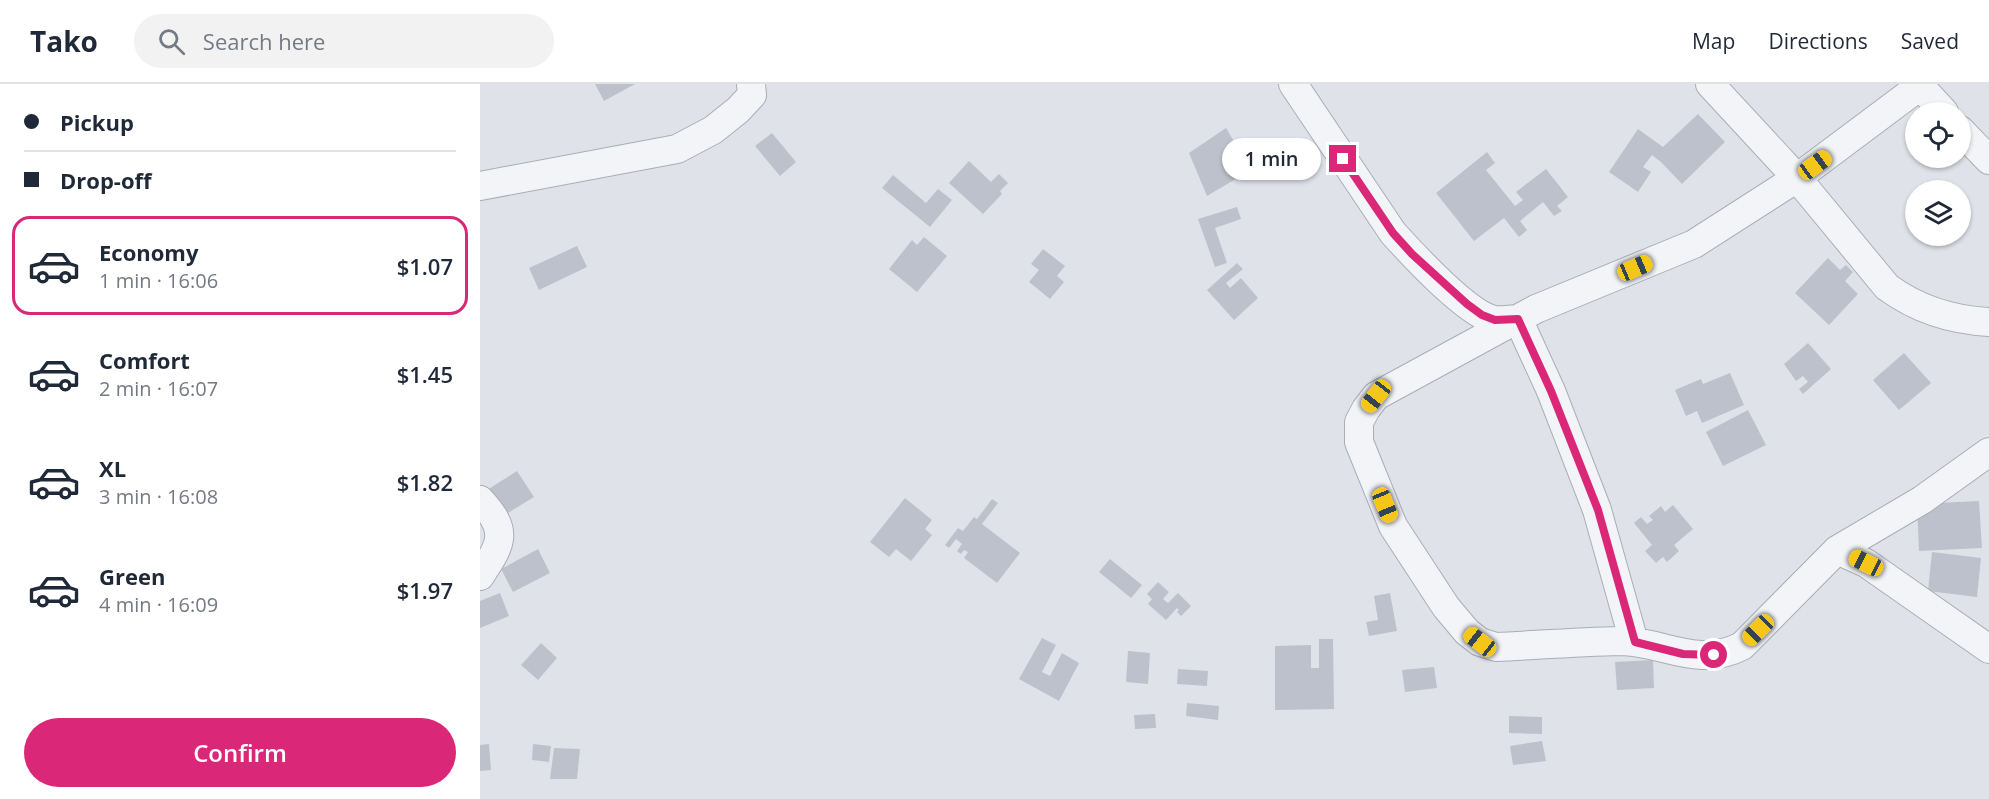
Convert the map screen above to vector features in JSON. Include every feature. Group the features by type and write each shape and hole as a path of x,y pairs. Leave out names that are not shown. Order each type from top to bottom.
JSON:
{"street":[{"path":"480,186 677,149 713,130 738,110 752,95 751,84"},
{"path":"1293,84 1393,233 1412,254 1482,315 1495,320 1518,319"},
{"path":"1710,84 1797,178 1887,287 1906,301 1934,312 1970,321 1989,322"},
{"path":"1935,102 1919,85 1797,178 1694,244 1536,309 1376,396 1359,422 1359,442 1394,526 1446,607 1467,632 1480,642 1496,647 1635,642 1683,654 1714,655 1729,653 1742,646 1837,550 1922,500 1989,452"},
{"path":"1971,141 1989,160"},
{"path":"1518,319 1551,391 1598,510 1635,642"},
{"path":"480,500 495,520 500,535 497,549 480,576"},
{"path":"1837,550 1866,563 1989,649"}],"building":[{"path":"595,84 635,84 604,101"},
{"path":"1698,114 1725,142 1682,184 1652,155 1643,167 1651,172 1638,192 1609,172 1638,129 1663,147"},
{"path":"1226,128 1251,170 1207,196 1189,153"},
{"path":"772,133 796,162 780,176 755,146"},
{"path":"1487,152 1495,163 1486,170 1515,206 1523,200 1516,192 1546,169 1568,197 1557,206 1562,211 1554,216 1543,202 1520,221 1527,230 1519,237 1504,218 1474,241 1436,193"},
{"path":"969,161 991,182 999,174 1008,183 1000,191 1002,194 983,214 949,183"},
{"path":"893,175 926,203 938,189 952,200 930,227 882,188"},
{"path":"1237,207 1241,219 1215,228 1227,263 1215,267 1198,219"},
{"path":"924,237 947,256 917,292 889,269 912,240 917,245"},
{"path":"577,246 587,267 539,290 529,268"},
{"path":"1043,249 1065,266 1057,276 1064,282 1050,299 1029,282 1039,270 1031,264"},
{"path":"1828,258 1840,270 1846,265 1853,272 1845,281 1858,294 1829,325 1795,293"},
{"path":"1237,263 1243,269 1226,283 1230,288 1241,278 1258,298 1234,320 1207,290"},
{"path":"1808,343 1831,369 1803,394 1799,389 1808,382 1803,376 1796,381 1784,364"},
{"path":"1904,353 1931,383 1899,410 1873,380"},
{"path":"1730,373 1744,405 1702,423 1697,411 1686,416 1675,390 1701,379 1703,384"},
{"path":"1748,410 1766,445 1723,466 1706,432"},
{"path":"517,471 534,497 498,519 482,493"},
{"path":"905,498 932,520 925,529 932,535 911,561 896,549 889,557 870,542"},
{"path":"992,499 998,503 982,524 1020,553 997,583 964,558 968,552 964,550 961,554 957,551 962,544 956,539 949,548 945,545 958,528 963,531 974,517 977,519"},
{"path":"1979,501 1982,548 1919,551 1917,504"},
{"path":"1673,505 1693,529 1674,545 1679,551 1667,562 1663,557 1656,563 1645,551 1652,545 1634,523 1641,517 1647,524 1653,520 1649,516 1661,506 1665,512"},
{"path":"538,549 550,573 513,592 501,569"},
{"path":"1932,552 1981,558 1977,597 1928,591"},
{"path":"1110,559 1142,585 1131,598 1099,572"},
{"path":"1158,582 1169,592 1163,599 1168,603 1178,593 1191,606 1181,616 1177,608 1166,620 1148,604 1152,599 1147,594"},
{"path":"500,593 509,616 480,628 480,601"},
{"path":"1390,593 1397,631 1369,636 1366,622 1378,620 1374,596"},
{"path":"1042,638 1056,645 1042,672 1050,676 1062,653 1079,663 1059,701 1019,679"},
{"path":"1319,639 1333,639 1334,709 1275,710 1275,646 1311,645 1311,668 1319,668"},
{"path":"541,643 557,658 538,680 521,665"},
{"path":"1128,651 1150,653 1148,684 1126,682"},
{"path":"1653,660 1654,688 1617,690 1615,662"},
{"path":"1434,667 1437,688 1405,692 1402,670"},
{"path":"1178,669 1208,671 1207,686 1177,684"},
{"path":"1187,703 1219,706 1218,720 1186,716"},
{"path":"1155,714 1156,728 1135,729 1134,715"},
{"path":"1509,716 1542,717 1542,734 1509,733"},
{"path":"1542,741 1546,761 1513,765 1510,746"},
{"path":"489,744 491,770 480,771 480,745"},
{"path":"533,744 551,746 549,762 532,760"},
{"path":"554,748 580,749 577,779 550,779"}],"route":[{"path":"1343,159 1393,233 1412,254 1482,315 1495,320 1518,319 1551,391 1598,510 1635,642 1683,654 1714,655"}]}
